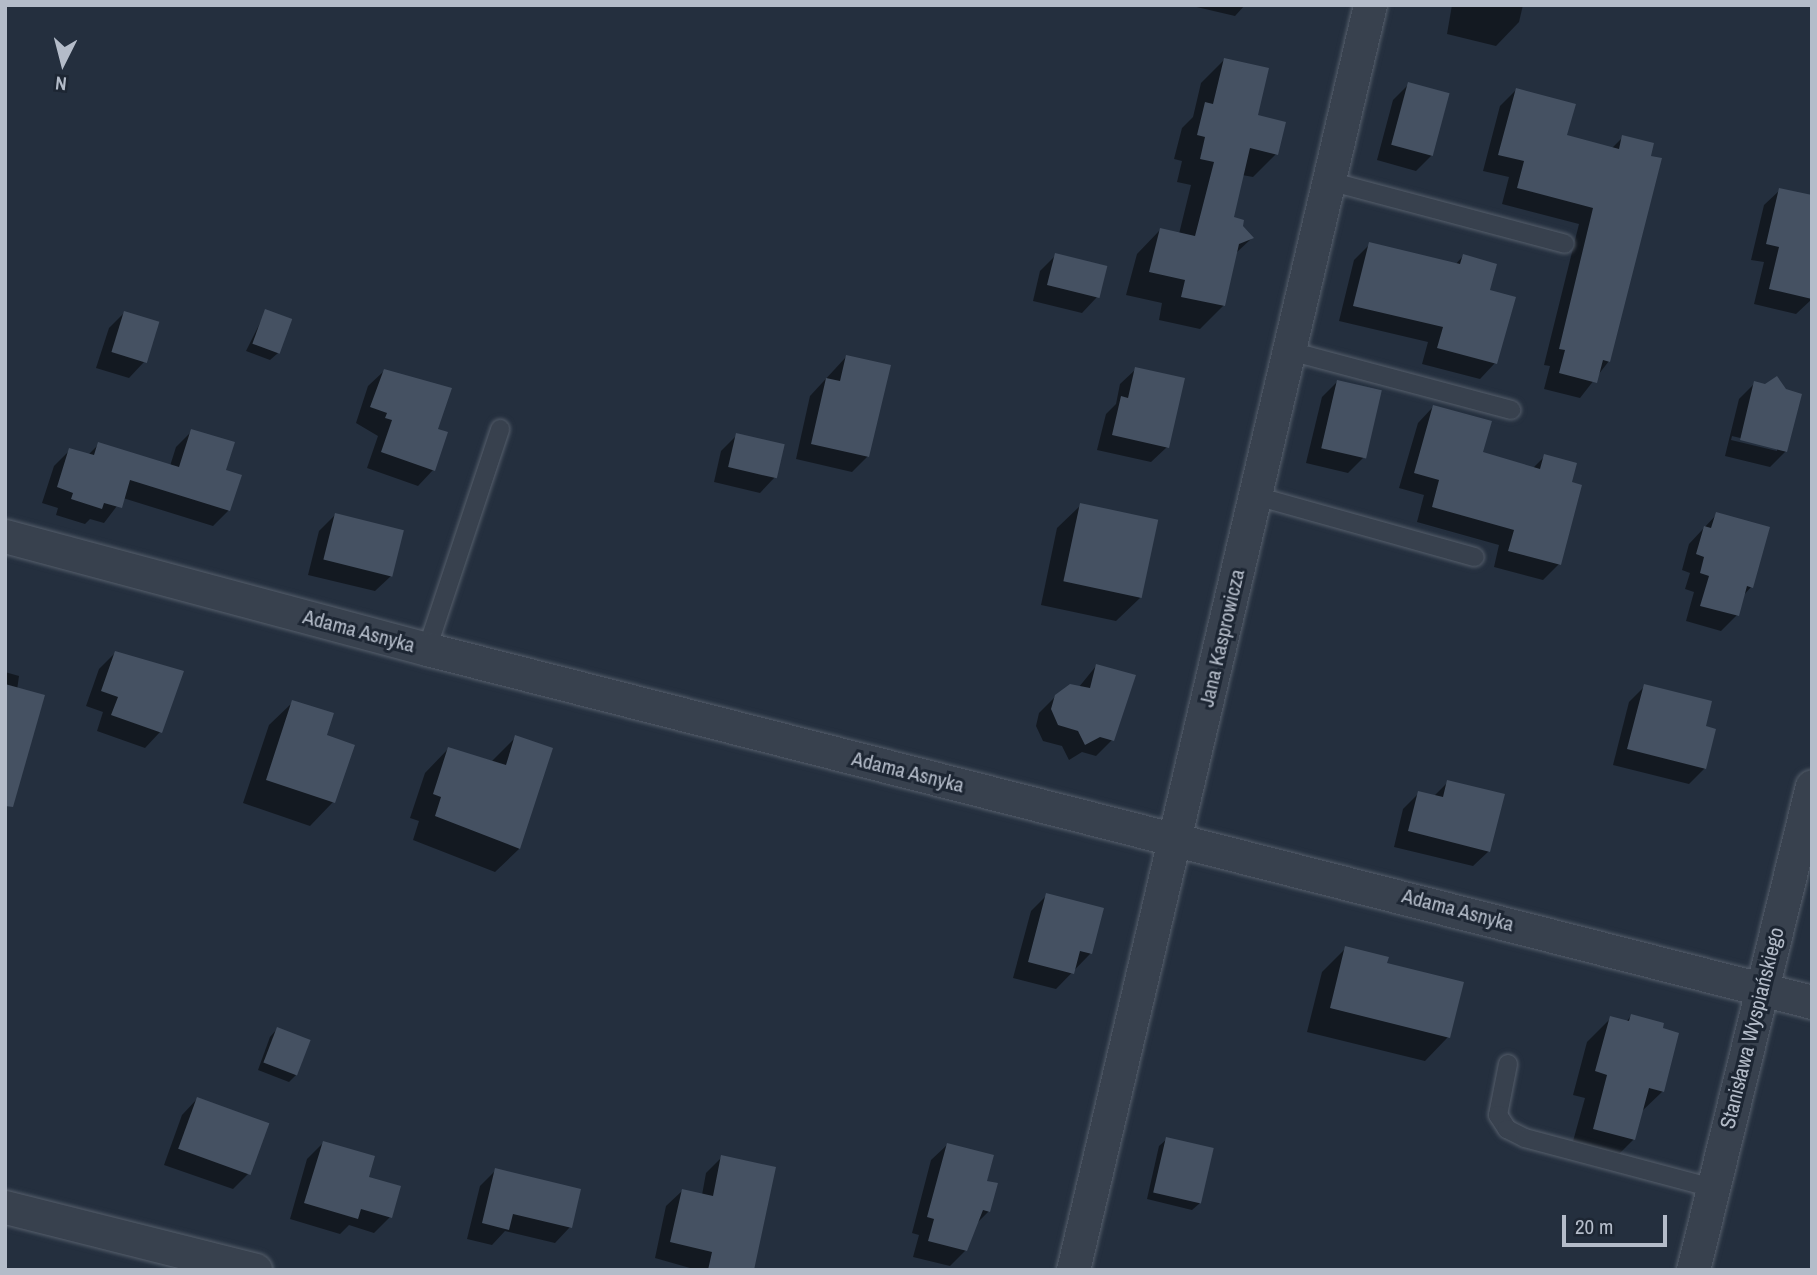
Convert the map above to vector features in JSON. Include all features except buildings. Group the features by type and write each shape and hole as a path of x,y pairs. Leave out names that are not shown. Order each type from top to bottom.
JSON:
{"street":[{"name":"Jana Kasprowicza","path":"1073,1270 1370,5"},
{"name":"Adama Asnyka","path":"5,536 427,649 1812,1002"},
{"name":"Stanisława Wyspiańskiego","path":"1693,1270 1812,786"},
{"path":"5,1207 255,1270"}],"lane":[{"path":"1329,181 1565,244"},
{"path":"1290,351 1511,410"},
{"path":"427,649 500,429"},
{"path":"1256,496 1475,557"},
{"path":"1508,1065 1498,1115 1507,1129 1525,1138 1713,1188"}]}
